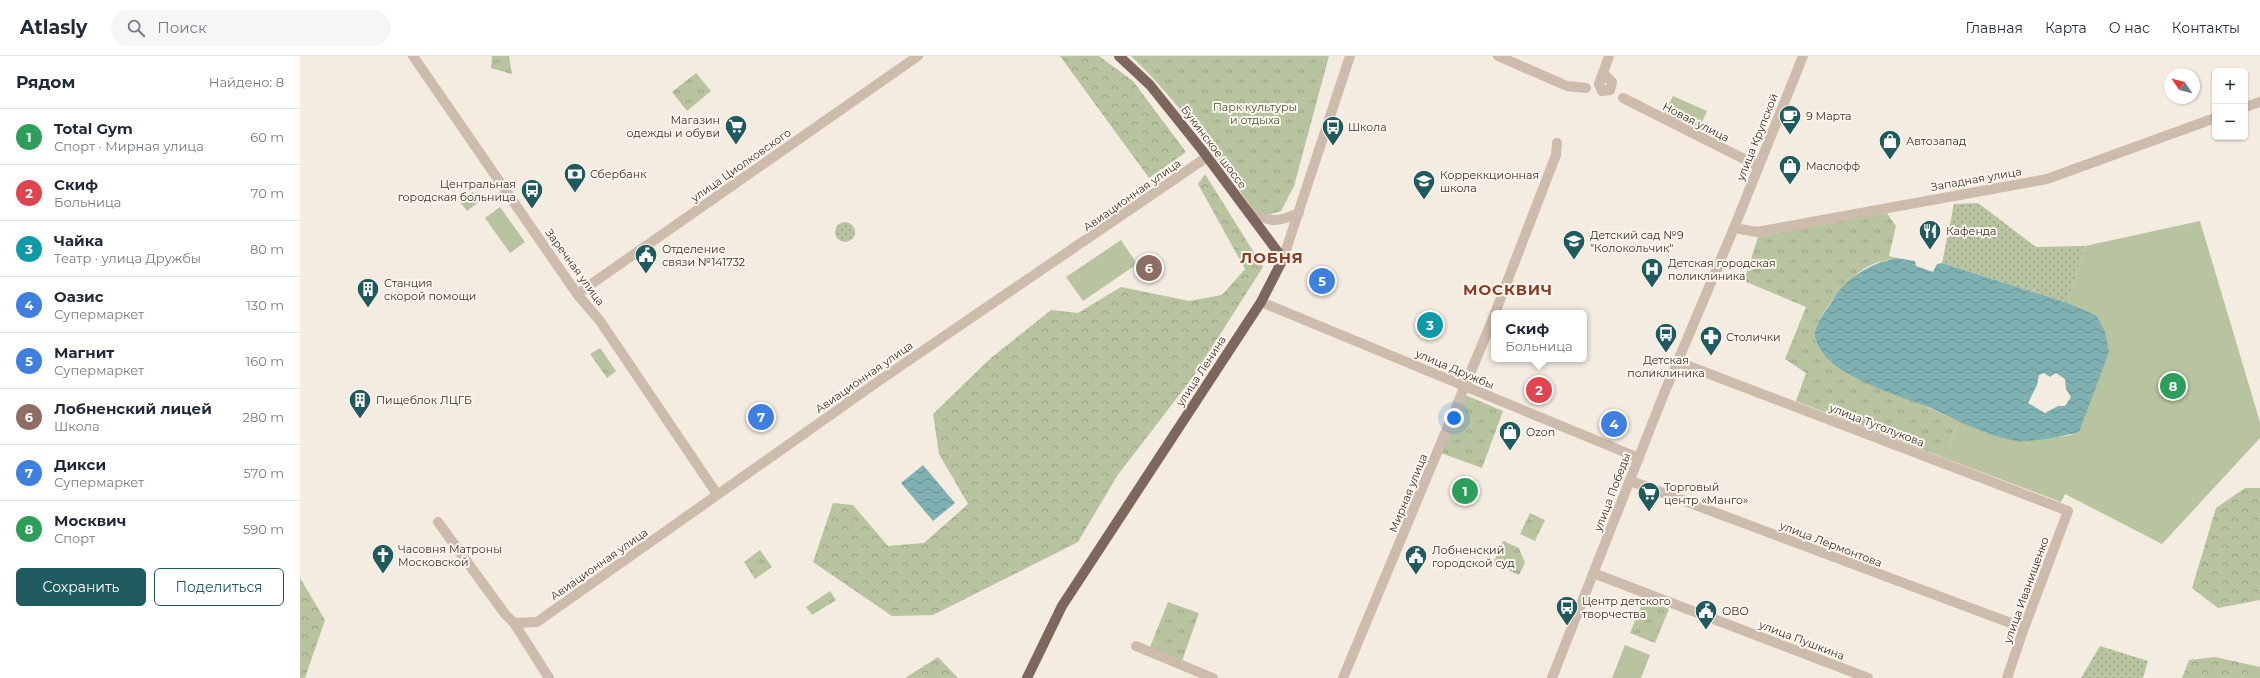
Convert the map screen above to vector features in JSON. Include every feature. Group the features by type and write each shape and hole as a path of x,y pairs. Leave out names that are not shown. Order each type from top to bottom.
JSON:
{"main road":[{"name":"Букинское шоссе","path":"1119,56 1150,85 1207,157 1283,259"},
{"name":"улица Ленина","path":"1027,678 1062,606 1261,302 1283,259"}],"street":[{"name":"Заречная улица","path":"413,56 578,294 600,321 717,494"},
{"name":"улица Циолковского","path":"578,294 918,56"},
{"name":"улица Ленина","path":"1283,259 1350,56"},
{"path":"1498,56 1567,86 1586,88 1606,85 1610,56"},
{"name":"улица Крупской","path":"1734,228 1803,56"},
{"name":"Новая улица","path":"1606,85 1623,98 1758,166"},
{"path":"2248,106 2260,102"},
{"name":"Западная улица","path":"1734,228 1757,232 2047,179 2212,119"},
{"path":"1496,310 1556,155 1557,143"},
{"name":"Авиационная улица","path":"514,623 537,622 717,494 1207,157"},
{"path":"1248,212 1264,219 1281,221 1299,213"},
{"name":"улица Победы","path":"1552,678 1593,573 1631,482 1638,458 1734,228"},
{"name":"улица Дружбы","path":"1261,302 1465,385 1638,458"},
{"name":"Мирная улица","path":"1344,678 1491,323"},
{"name":"улица Туголукова","path":"1678,362 2068,511"},
{"name":"улица Лермонтова","path":"1631,482 2024,628"},
{"name":"улица Иванищенко","path":"2007,678 2068,511"},
{"path":"438,522 505,614 514,623 549,678"},
{"name":"улица Пушкина","path":"1593,573 1868,678"},
{"path":"1136,646 1212,678"}],"green space":[{"path":"492,56 509,56 512,74 491,68"},
{"path":"1060,56 1099,56 1133,81 1186,152 1149,178"},
{"name":"Парк культуры и отдыха","path":"1131,56 1329,56 1294,186 1281,211 1264,216 1253,210 1211,149 1181,110"},
{"path":"696,73 711,91 687,111 672,92"},
{"path":"1673,96 1707,111 1699,129 1664,114"},
{"path":"1205,174 1263,267 1193,377 1117,476 1078,542 933,615 892,616 813,562 833,503 853,505 888,546 924,543 968,504 939,454 933,414 991,358 1051,310 1078,313 1121,287 1189,301 1222,295 1245,269 1198,184"},
{"path":"473,192 480,201 467,211 459,201"},
{"path":"1978,203 2036,247 2085,246 2068,303 1942,263 1954,204"},
{"path":"500,207 525,242 510,253 485,218"},
{"path":"1886,212 1896,226 1889,256 1896,258 1870,265 1852,279 1826,309 1816,330 1815,338 1822,352 1842,370 1959,421 1944,458 1796,401 1806,373 1785,359 1806,307 1744,281 1758,237"},
{"path":"2200,221 2260,422 2260,438 2162,544 2065,494 2061,502 1944,458 1959,421 2017,441 2067,436 2079,432 2096,315 2068,303 2085,246"},
{"path":"841,222 849,222 855,228 855,236 849,242 841,242 835,236 835,228"},
{"path":"1121,240 1137,264 1083,301 1066,277"},
{"path":"600,348 616,371 607,378 590,354"},
{"path":"1465,395 1503,411 1482,468 1441,453"},
{"path":"2245,488 2260,488 2260,600 2218,608 2192,588 2216,508"},
{"path":"1530,513 1545,520 1535,541 1520,534"},
{"path":"1503,541 1519,548 1525,563 1519,575 1493,564"},
{"path":"760,550 772,567 755,579 744,562"},
{"path":"300,578 325,620 305,678 300,678"},
{"path":"830,591 836,600 812,615 806,607"},
{"path":"1644,599 1669,609 1655,643 1630,633"},
{"path":"1168,602 1199,613 1182,661 1150,647"},
{"path":"1625,645 1650,655 1641,678 1612,678"},
{"path":"2100,646 2148,661 2143,678 2081,678"},
{"path":"938,657 958,678 905,678"},
{"path":"2215,657 2260,667 2260,678 2182,678 2189,660"}],"water":[{"path":"1896,258 1915,261 1916,266 1933,272 1937,264 1942,263 2068,303 2096,315 2105,332 2109,352 2079,432 2030,441 2005,439 1971,427 1928,407 1873,386 1852,376 1830,360 1819,348 1815,338 1816,329 1820,320 1843,286 1867,268","holes":["2044,373 2050,377 2056,373 2065,379 2066,389 2071,397 2065,406 2058,406 2045,413 2028,403 2037,385 2039,375"]},
{"path":"923,465 955,503 933,521 901,483"}],"place":[{"name":"9 Марта","path":"1790,136"},
{"name":"Магазин одежды и обуви","path":"736,146"},
{"name":"Школа","path":"1333,146"},
{"name":"Автозапад","path":"1890,160"},
{"name":"Маслофф","path":"1790,186"},
{"name":"Сбербанк","path":"575,194"},
{"name":"Корреккционная школа","path":"1424,200"},
{"name":"Центральная городская больница","path":"532,210"},
{"name":"Кафенда","path":"1930,250"},
{"name":"Детский сад №9 \"Колокольчик\"","path":"1574,260"},
{"name":"Лобненский лицей","path":"1149,268"},
{"name":"Отделение связи №141732","path":"646,274"},
{"name":"Магнит","path":"1322,281"},
{"name":"Детская городская поликлиника","path":"1652,288"},
{"name":"Станция скорой помощи","path":"368,308"},
{"name":"Чайка","path":"1430,325"},
{"name":"Детская поликлиника","path":"1666,354"},
{"name":"Столички","path":"1711,356"},
{"name":"Москвич","path":"2173,386"},
{"name":"Скиф","path":"1539,390"},
{"name":"Дикси","path":"761,417"},
{"name":"Пищеблок ЛЦГБ","path":"360,420"},
{"name":"Оазис","path":"1614,424"},
{"name":"Ozon","path":"1510,452"},
{"name":"Total Gym","path":"1465,491"},
{"name":"Торговый центр «Манго»","path":"1649,512"},
{"name":"Часовня Матроны Московской","path":"383,574"},
{"name":"Лобненский городской суд","path":"1416,576"},
{"name":"Центр детского творчества","path":"1567,626"},
{"name":"ОВО","path":"1706,630"}],"district":[{"name":"ЛОБНЯ","path":"1272,257"},
{"name":"МОСКВИЧ","path":"1508,289"}]}
